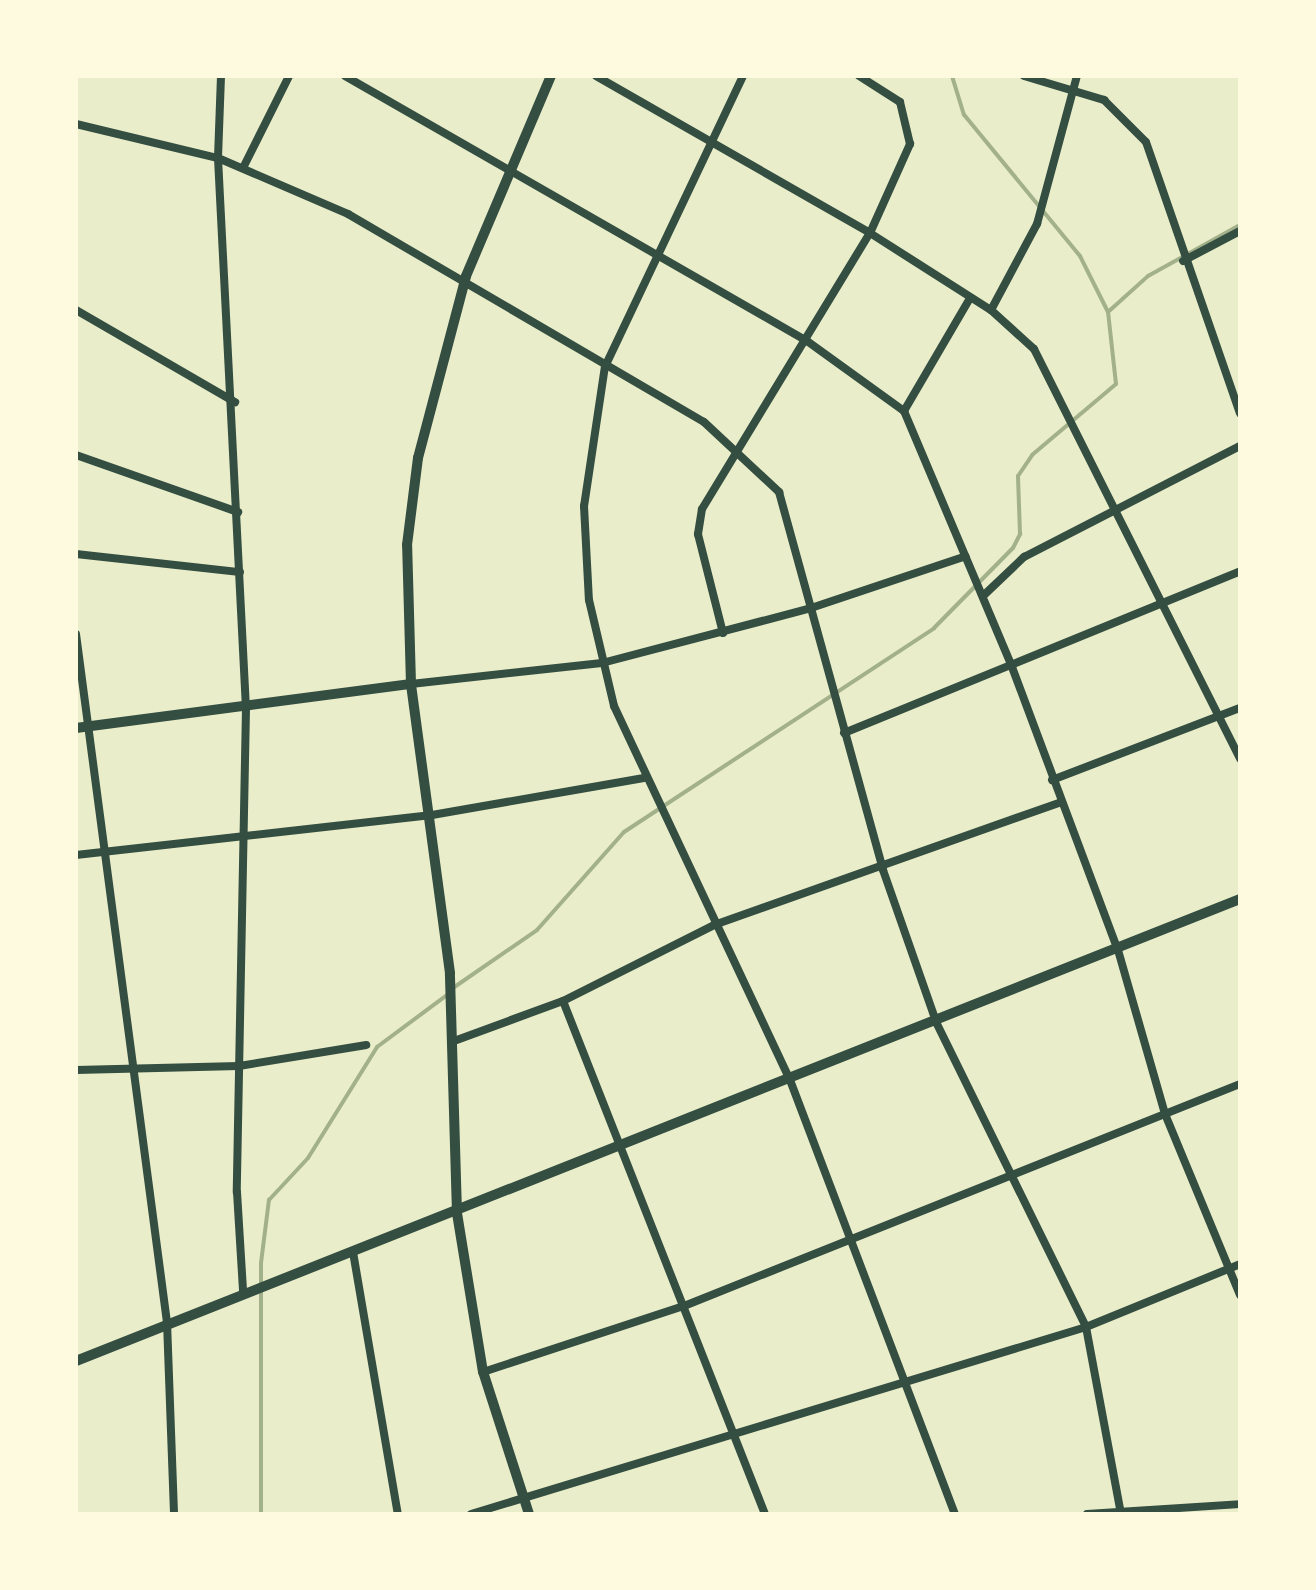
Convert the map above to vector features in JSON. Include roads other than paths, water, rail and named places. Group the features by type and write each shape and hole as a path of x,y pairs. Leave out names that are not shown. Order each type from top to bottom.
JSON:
{"street":[{"path":"221,76 218,158 235,402 246,708 239,1066 246,1289"},
{"path":"243,168 289,76"},
{"path":"345,76 509,164 807,341 904,411 1012,667 1118,950 1165,1114 1240,1295"},
{"path":"527,1509 483,1372 457,1213 450,973 432,815 411,684 409,518 466,276 509,164 551,76"},
{"path":"596,76 870,233 991,310 1034,349 1166,600 1223,715 1240,759"},
{"path":"743,76 655,252 605,366 584,506 583,553 602,663 644,778 790,1080 856,1240 955,1514"},
{"path":"723,633 698,534 702,509 870,233 910,144 900,102 859,76"},
{"path":"1024,76 1104,100 1146,142 1182,259 1240,413"},
{"path":"991,310 1037,224 1077,76"},
{"path":"76,124 218,158 466,276 605,366 704,422 787,507 829,680 883,870 937,1024 1008,1177 1086,1327 1120,1512"},
{"path":"1182,259 1240,231"},
{"path":"904,411 970,298"},
{"path":"76,310 235,402"},
{"path":"982,595 1024,557 1240,446"},
{"path":"76,455 238,512"},
{"path":"76,554 240,572"},
{"path":"76,728 411,684 602,663 811,608 966,556"},
{"path":"844,733 1012,667 1240,571"},
{"path":"76,634 92,726 129,1073 167,1322 174,1514"},
{"path":"1052,780 1240,708"},
{"path":"76,855 432,815 644,778"},
{"path":"454,1041 563,1001 714,925 883,870 1061,802"},
{"path":"76,1361 246,1289 457,1213 937,1024 1240,899"},
{"path":"563,1001 765,1514"},
{"path":"76,1070 129,1073 239,1066 366,1045"},
{"path":"483,1372 684,1306 856,1240 1240,1084"},
{"path":"353,1252 398,1514"},
{"path":"471,1514 527,1509 733,1435 1086,1327 1240,1264"},
{"path":"1087,1514 1240,1504"}],"waterway":[{"path":"453,988 537,930 624,832 934,628 1013,548 1020,534 1018,476 1032,455 1116,384 1108,312 1080,256 964,115 952,76"},
{"path":"1108,312 1148,276 1240,225"},
{"path":"261,1514 261,1263 269,1200 308,1158 377,1047 447,995"}]}
